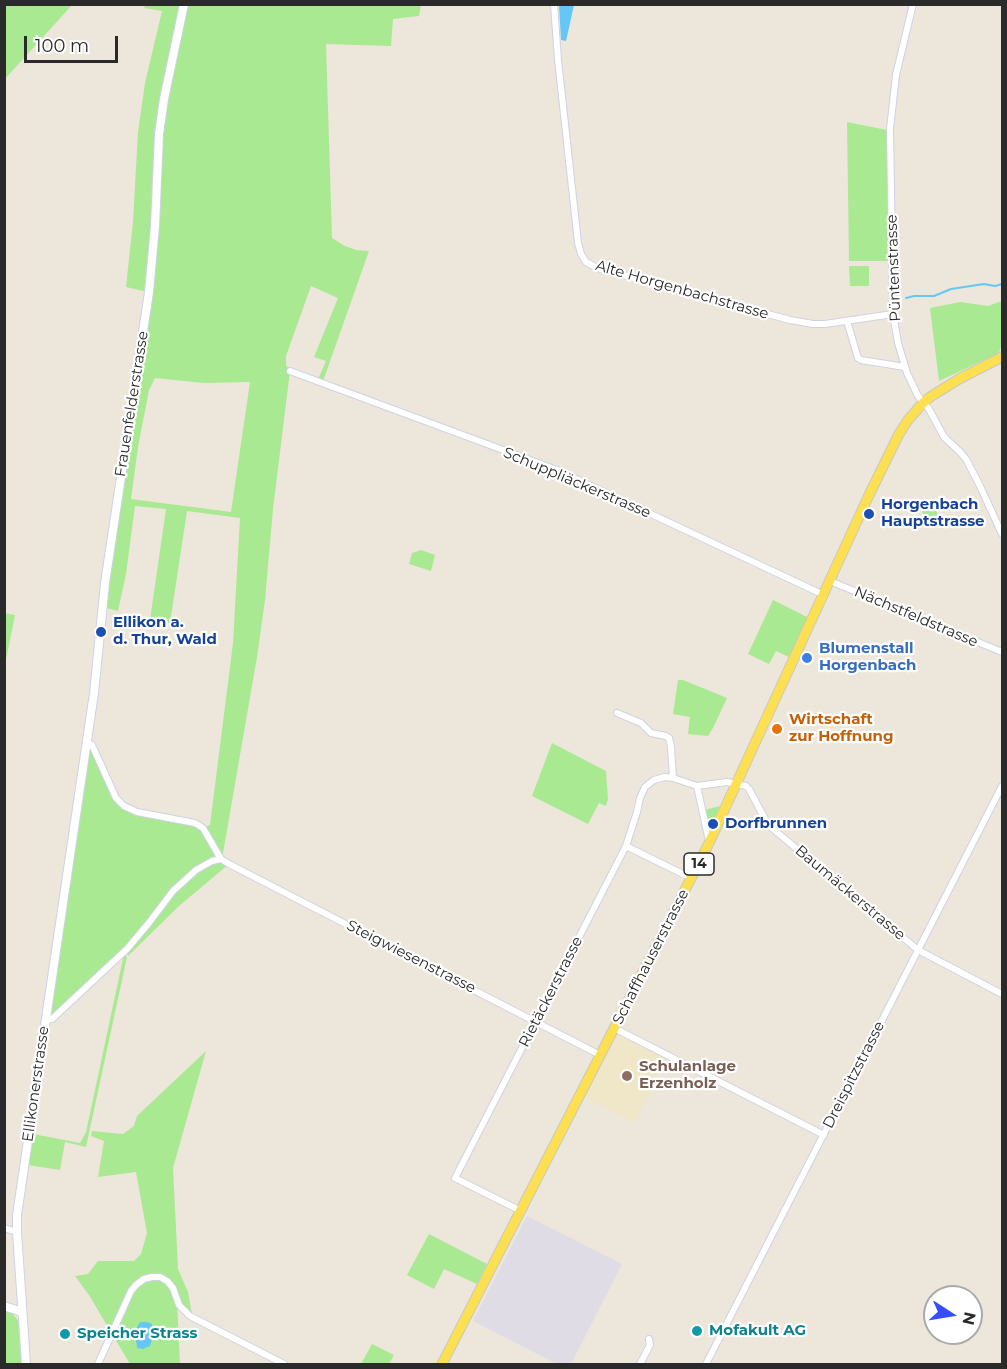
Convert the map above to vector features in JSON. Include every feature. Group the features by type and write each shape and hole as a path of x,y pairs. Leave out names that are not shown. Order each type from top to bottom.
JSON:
{"main road":[{"name":"Schaffhauserstrasse","path":"442,1365 709,843 889,453 908,420 923,403 959,379 1002,357"}],"street":[{"name":"Frauenfelderstrasse","path":"77,804 98,663 103,595 153,259 159,134 183,4"},
{"name":"Alte Horgenbachstrasse","path":"554,4 578,243 586,262 597,268 790,320 813,324 893,314"},
{"name":"Püntenstrasse","path":"913,4 896,75 890,129 893,314 905,367 923,403"},
{"path":"847,321 858,358 905,367"},
{"name":"Schuppliäckerstrasse","path":"290,371 557,470 824,595"},
{"path":"923,403 929,409 944,437 966,459 1002,534"},
{"name":"Nächstfeldstrasse","path":"830,581 1002,652"},
{"path":"617,713 641,723 651,733 669,738 673,778 697,786 727,782 737,784"},
{"path":"45,1020 52,1019 126,949 173,891 196,870 212,861 222,859 203,828 195,823 137,812 124,806 116,798 92,745 86,742"},
{"name":"Rietäckerstrasse","path":"521,1211 455,1178 626,846 645,787 654,780 665,777 673,778"},
{"name":"Baumäckerstrasse","path":"737,784 749,789 765,819 774,829 918,950 1002,994"},
{"path":"697,786 709,843"},
{"name":"Dreispitzstrasse","path":"706,1365 1002,786"},
{"name":"Ellikonerstrasse","path":"26,1365 16,1232 19,1198 77,804"},
{"path":"626,846 691,878"},
{"name":"Steigwiesenstrasse","path":"222,859 600,1055"},
{"path":"614,1028 824,1135"},
{"path":"4,1228 16,1232"},
{"path":"98,1365 131,1291 136,1284 152,1277 160,1277 167,1281 173,1288 179,1305 190,1316 284,1365"},
{"path":"4,1306 22,1312"},
{"path":"640,1365 650,1345 649,1339"}],"shaded area":[{"name":"Schulanlage Erzenholz","path":"621,1031 669,1056 634,1123 584,1096"},
{"path":"527,1216 622,1264 571,1364 557,1364 473,1321"}],"green space":[{"path":"146,4 421,5 419,16 393,19 391,46 326,44 332,238 356,250 369,251 322,384 317,382 326,361 314,357 338,298 311,286 286,356 286,365 290,371 273,509 265,600 222,859 229,864 179,906 128,956 127,949 52,1019 45,1020 89,743 106,779 124,806 189,821 203,828 210,825 233,643 240,518 187,511 170,623 150,620 166,509 135,506 126,574 118,611 102,607 148,292 126,287 133,222 138,132 145,83 162,11 144,8","holes":["155,378 204,383 250,382 231,512 131,499 149,390"]},
{"path":"4,5 72,5 5,79"},
{"path":"847,122 887,130 889,261 849,261"},
{"path":"849,266 869,266 869,286 850,286"},
{"path":"1002,301 1002,343 999,353 939,381 930,308 960,302 988,306"},
{"path":"935,506 938,516 925,521 922,510"},
{"path":"421,550 435,555 431,571 409,564 412,553"},
{"path":"773,600 809,618 791,658 776,651 769,664 748,654"},
{"path":"4,613 15,615 6,660 4,659"},
{"path":"678,680 727,698 708,736 688,734 690,717 673,714"},
{"path":"552,743 606,771 608,799 606,806 599,803 588,824 532,796"},
{"path":"720,806 711,826 709,826 705,810"},
{"path":"124,954 127,957 86,1147 65,1142 60,1170 28,1165 33,1134 80,1143 86,1132"},
{"path":"206,1051 173,1168 178,1269 188,1292 192,1314 177,1301 180,1364 130,1364 89,1295 75,1276 88,1274 98,1261 134,1261 141,1254 147,1233 136,1172 98,1177 104,1141 91,1136 92,1131 123,1134 134,1126 137,1116"},
{"path":"429,1234 487,1264 477,1284 444,1269 434,1289 407,1275"},
{"path":"5,1311 12,1313 20,1323 23,1364 5,1364"},
{"path":"372,1344 394,1355 389,1364 361,1364"}],"water":[{"path":"559,5 574,5 566,41 561,40"},
{"path":"140,1322 152,1324 153,1336 150,1346 143,1349 137,1348 136,1340 137,1327"}],"waterway":[{"path":"906,298 934,296 951,289 984,284 995,286 1002,284"}],"place":[{"name":"Horgenbach Hauptstrasse","path":"869,514"},
{"name":"Ellikon a. d. Thur, Wald","path":"101,632"},
{"name":"Blumenstall Horgenbach","path":"807,658"},
{"name":"Wirtschaft zur Hoffnung","path":"777,729"},
{"name":"Dorfbrunnen","path":"713,824"},
{"name":"Schulanlage Erzenholz","path":"627,1076"},
{"name":"Mofakult AG","path":"697,1331"},
{"name":"Speicher Strass","path":"65,1334"}]}
